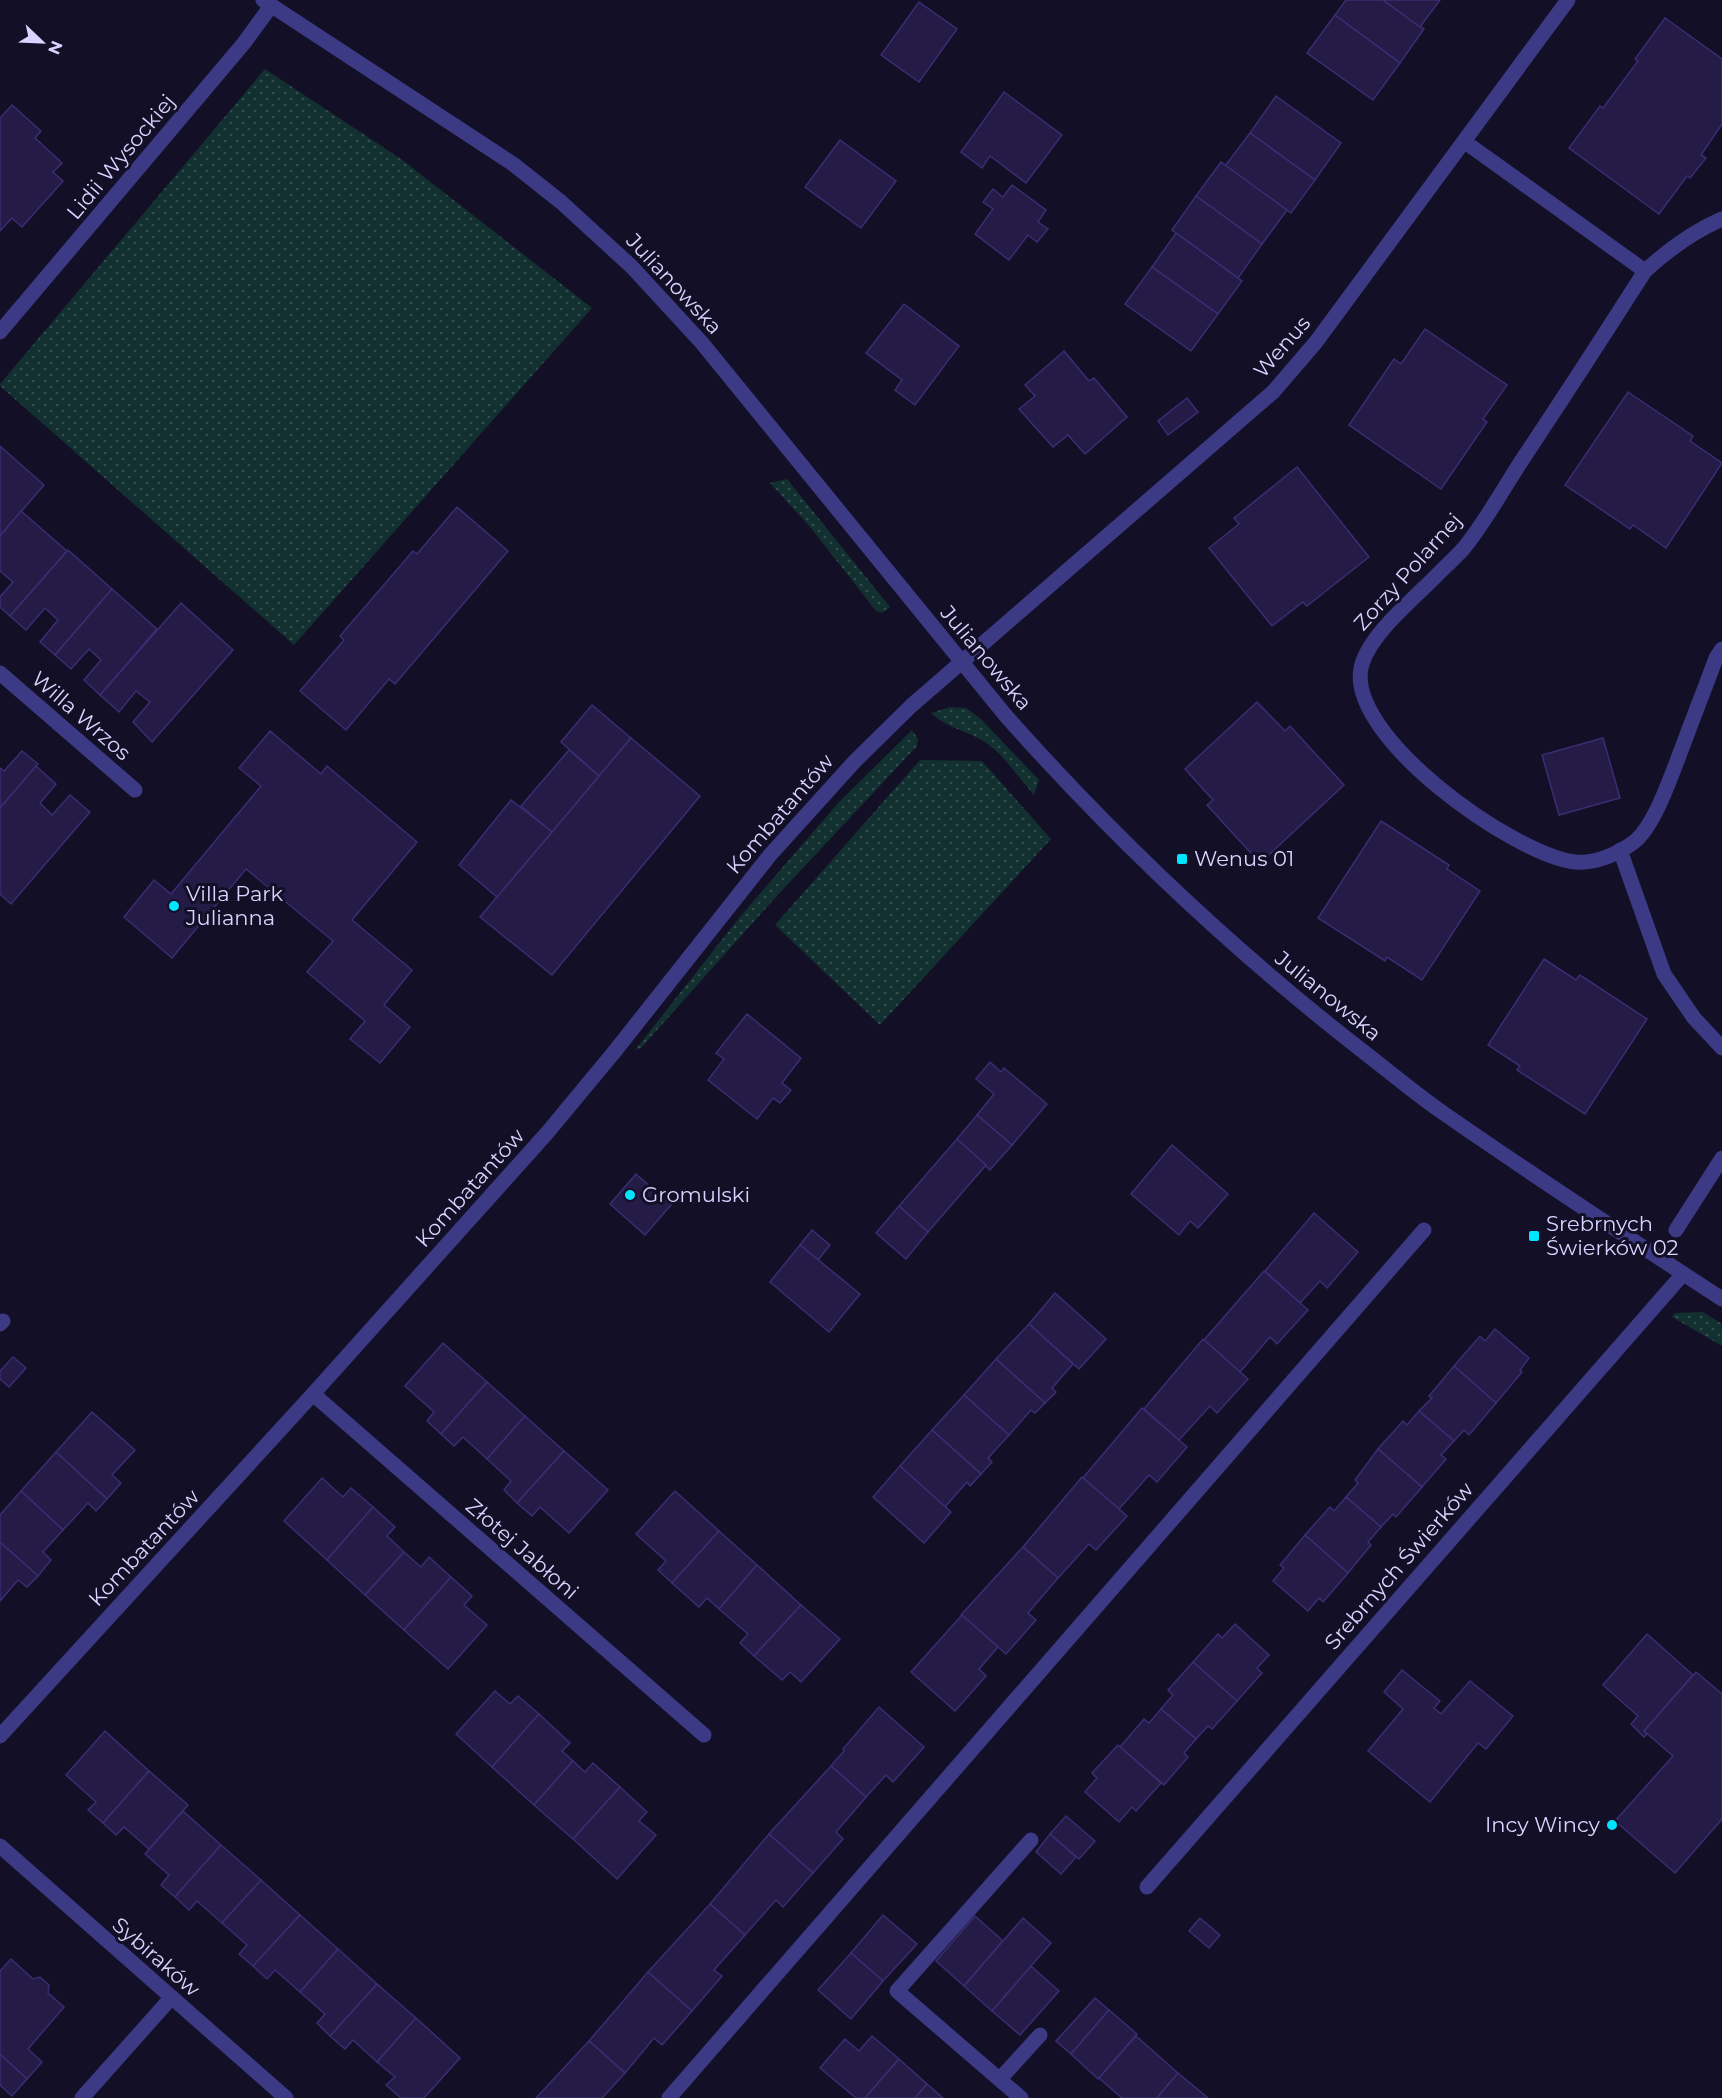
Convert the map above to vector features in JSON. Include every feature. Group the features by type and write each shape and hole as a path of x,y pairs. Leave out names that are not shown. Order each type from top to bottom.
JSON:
{"street":[{"name":"Wenus","path":"962,661 1273,392 1316,342 1568,0"},
{"name":"Lidii Wysockiej","path":"0,332 229,61 267,3"},
{"name":"Julianowska","path":"267,3 513,164 561,202 632,267 702,343 1054,770 1208,922 1322,1020 1438,1109 1722,1299"},
{"path":"1465,142 1646,271"},
{"name":"Zorzy Polarnej","path":"1722,219 1699,229 1667,250 1646,271 1464,548 1380,633 1366,652 1361,671 1361,689 1375,719 1396,746 1421,772 1464,808 1503,833 1555,858 1578,862 1606,858 1636,841 1659,808 1716,658 1722,649"},
{"name":"Kombatantów","path":"0,1736 313,1394 546,1133 615,1051 770,855 855,761 962,661"},
{"name":"Willa Wrzos","path":"0,673 135,790"},
{"path":"1620,850 1664,974 1694,1018 1722,1048"},
{"path":"1676,1230 1722,1158"},
{"path":"669,2098 1425,1230"},
{"name":"Srebrnych Świerków","path":"1147,1887 1683,1274"},
{"name":"Złotej Jabłoni","path":"313,1394 704,1735"},
{"path":"1021,2098 897,1991 1031,1840"},
{"name":"Sybiraków","path":"0,1846 286,2098"},
{"path":"82,2098 171,1998"},
{"path":"1000,2079 1040,2034"}],"green space":[{"path":"265,69 401,159 592,308 294,645 0,386"},
{"path":"787,479 890,607 882,613 876,611 811,528 770,483"},
{"path":"950,707 966,708 981,719 1039,780 1034,795 1007,762 989,745 975,736 944,723 931,713"},
{"path":"912,730 918,739 917,746 775,898 641,1048 635,1050 739,918 839,802"},
{"path":"920,760 982,761 1051,839 880,1025 775,925"},
{"path":"1703,1312 1722,1324 1722,1346 1672,1317 1675,1313"}],"building":[{"path":"1346,0 1383,0 1424,29 1400,63 1335,15"},
{"path":"1383,0 1440,0 1420,27"},
{"path":"919,2 957,29 919,82 881,55"},
{"path":"1335,15 1400,63 1373,100 1307,53"},
{"path":"1665,18 1722,59 1722,124 1701,155 1706,158 1690,178 1687,176 1659,214 1569,148 1600,106 1603,108 1638,61 1635,59"},
{"path":"1004,92 1062,135 1026,183 990,156 982,168 961,152"},
{"path":"1276,96 1341,143 1315,180 1250,133"},
{"path":"12,105 41,131 35,138 62,163 53,172 63,181 22,227 12,218 0,231 0,118"},
{"path":"1250,133 1315,180 1291,213 1225,166"},
{"path":"840,140 896,181 861,228 805,187"},
{"path":"1221,162 1287,210 1262,244 1196,196"},
{"path":"1012,185 1046,210 1038,222 1048,229 1037,242 1028,235 1009,260 975,234 993,209 983,202 993,189 1003,197"},
{"path":"1196,196 1262,244 1238,278 1172,230"},
{"path":"1176,233 1242,281 1218,314 1152,267"},
{"path":"1152,267 1218,314 1191,351 1125,304"},
{"path":"904,304 959,346 915,405 895,390 902,380 866,353"},
{"path":"1425,329 1507,385 1483,419 1487,422 1441,489 1349,425 1394,359 1401,364"},
{"path":"1064,351 1089,381 1094,378 1127,417 1085,454 1068,435 1053,447 1019,409 1035,396 1025,385"},
{"path":"1628,392 1693,436 1690,441 1722,463 1666,548 1633,525 1630,529 1565,485"},
{"path":"1187,398 1198,412 1168,435 1158,421"},
{"path":"0,446 44,485 0,536"},
{"path":"1297,467 1369,557 1307,606 1303,602 1272,626 1209,548 1239,524 1234,518"},
{"path":"457,507 508,551 395,684 389,679 346,730 300,691 344,640 340,636 413,551 417,554"},
{"path":"21,511 67,551 10,616 0,607 0,597 13,582 0,571 0,536"},
{"path":"68,550 112,589 55,655 40,642 58,620 45,608 26,630 10,616"},
{"path":"112,589 157,629 100,695 84,680 101,660 89,649 71,669 55,655"},
{"path":"181,603 233,650 152,742 133,722 150,702 136,691 119,712 100,695"},
{"path":"1257,702 1285,731 1290,726 1344,785 1260,863 1207,805 1213,800 1185,769"},
{"path":"592,705 631,738 599,776 561,742"},
{"name":"Villa Park Julianna","path":"270,731 321,774 327,766 417,842 352,920 412,970 384,1005 410,1027 380,1063 350,1039 365,1021 307,972 333,941 246,869 172,958 124,917 154,880 171,894 261,786 239,768"},
{"path":"631,738 700,796 552,975 480,917"},
{"path":"1603,738 1620,798 1559,815 1542,755"},
{"path":"569,750 599,776 552,832 521,806"},
{"path":"22,751 38,764 0,808 0,768 4,771"},
{"path":"36,766 56,784 40,803 52,815 70,795 90,812 11,904 0,894 0,808"},
{"path":"511,800 552,832 497,897 459,865"},
{"path":"1381,821 1449,865 1447,869 1480,891 1422,980 1387,957 1385,961 1318,918"},
{"path":"1544,959 1576,980 1580,975 1647,1019 1585,1114 1517,1070 1520,1066 1488,1045"},
{"path":"747,1014 801,1058 782,1083 791,1090 780,1103 773,1098 757,1119 708,1080 724,1059 716,1053"},
{"path":"990,1062 1001,1072 1004,1068 1047,1104 1012,1145 977,1115 994,1094 976,1079"},
{"path":"977,1115 1012,1145 990,1170 957,1139"},
{"path":"957,1139 986,1165 928,1232 899,1206"},
{"path":"1172,1145 1228,1194 1198,1228 1190,1221 1179,1235 1131,1194"},
{"path":"636,1174 671,1205 645,1235 610,1204"},
{"path":"899,1206 928,1232 906,1259 876,1233"},
{"path":"1314,1213 1358,1252 1327,1288 1320,1281 1300,1303 1265,1271"},
{"path":"812,1230 830,1245 818,1260 800,1245"},
{"path":"800,1245 860,1294 829,1332 770,1282"},
{"path":"1264,1271 1308,1310 1277,1344 1270,1337 1240,1372 1204,1340"},
{"path":"1055,1293 1106,1339 1079,1369 1029,1324"},
{"path":"1029,1324 1073,1364 1052,1388 1056,1392 1045,1403 996,1359"},
{"path":"1495,1329 1529,1358 1520,1370 1522,1372 1496,1403 1454,1366 1480,1336 1485,1341"},
{"path":"1203,1339 1248,1379 1217,1413 1210,1406 1179,1440 1144,1409"},
{"path":"443,1343 487,1382 441,1434 427,1421 434,1412 405,1386"},
{"path":"13,1357 26,1368 9,1387 0,1379 0,1371"},
{"path":"996,1359 1045,1403 1035,1413 1031,1410 1009,1435 964,1395"},
{"path":"1454,1366 1496,1403 1469,1435 1464,1430 1454,1441 1419,1411 1432,1398 1429,1396"},
{"path":"487,1382 525,1416 487,1459 463,1437 454,1446 441,1434"},
{"path":"964,1395 1009,1435 988,1458 992,1462 981,1474 932,1430"},
{"path":"1142,1408 1187,1447 1157,1482 1149,1475 1119,1509 1083,1478"},
{"path":"1419,1411 1454,1441 1441,1455 1446,1459 1422,1487 1378,1449 1403,1421 1407,1425"},
{"path":"92,1412 135,1450 112,1475 121,1483 107,1499 56,1452"},
{"path":"525,1416 564,1451 517,1503 504,1490 511,1481 487,1459"},
{"path":"932,1430 981,1474 970,1486 967,1482 945,1507 900,1466"},
{"path":"1378,1449 1422,1487 1396,1517 1393,1514 1381,1527 1346,1497 1358,1483 1355,1480"},
{"path":"564,1451 608,1490 569,1533 540,1507 532,1516 517,1503"},
{"path":"56,1452 107,1499 96,1511 88,1503 63,1530 21,1491"},
{"path":"900,1466 951,1512 924,1543 873,1497"},
{"path":"1082,1477 1127,1516 1096,1550 1089,1544 1058,1578 1023,1547"},
{"path":"322,1478 343,1497 351,1488 373,1507 327,1560 284,1521"},
{"path":"21,1491 63,1530 43,1552 51,1560 38,1576 0,1542 0,1515"},
{"path":"675,1491 719,1531 672,1583 658,1570 666,1561 636,1534"},
{"path":"1346,1497 1381,1527 1368,1542 1371,1545 1348,1573 1305,1535 1330,1507 1334,1511"},
{"path":"373,1507 395,1527 387,1536 404,1552 365,1595 327,1560"},
{"path":"719,1531 757,1565 719,1609 707,1598 699,1607 672,1583"},
{"path":"1305,1535 1348,1573 1323,1602 1319,1598 1308,1611 1273,1581 1284,1568 1280,1565"},
{"path":"0,1542 38,1576 27,1587 18,1580 0,1601"},
{"path":"1023,1547 1058,1578 1028,1613 1036,1620 1006,1654 961,1615"},
{"path":"404,1552 421,1567 429,1557 451,1577 404,1630 365,1595"},
{"path":"757,1565 801,1605 754,1656 740,1643 748,1634 719,1609"},
{"path":"451,1577 472,1596 464,1605 487,1625 448,1669 404,1630"},
{"path":"801,1605 840,1639 801,1682 790,1672 782,1680 754,1656"},
{"path":"962,1615 998,1647 979,1669 986,1676 955,1711 911,1672"},
{"path":"1235,1624 1269,1655 1257,1668 1262,1673 1237,1701 1193,1662 1218,1634 1222,1638"},
{"path":"1647,1634 1693,1675 1644,1731 1647,1734 1644,1737 1631,1724 1638,1716 1603,1685"},
{"path":"1193,1662 1237,1701 1212,1729 1208,1726 1196,1739 1161,1709 1173,1695 1168,1690"},
{"path":"1402,1670 1440,1701 1434,1708 1441,1714 1470,1681 1513,1716 1486,1749 1478,1743 1430,1802 1368,1751 1403,1709 1384,1692"},
{"path":"1696,1672 1722,1694 1722,1819 1675,1873 1615,1821 1673,1756 1644,1731"},
{"path":"495,1691 510,1704 518,1696 539,1714 492,1767 456,1734"},
{"path":"879,1707 924,1747 893,1782 886,1775 866,1797 831,1766"},
{"path":"1161,1709 1196,1739 1184,1753 1188,1757 1164,1785 1120,1747 1144,1719 1149,1723"},
{"path":"539,1714 570,1743 562,1751 573,1761 534,1805 492,1767"},
{"path":"105,1731 149,1771 103,1823 88,1810 96,1802 66,1775"},
{"path":"1118,1745 1161,1783 1136,1811 1132,1807 1119,1822 1085,1792 1097,1778 1092,1773"},
{"path":"573,1761 585,1772 593,1763 620,1787 573,1839 534,1805"},
{"path":"831,1766 866,1797 836,1832 843,1839 813,1873 769,1834"},
{"path":"149,1771 188,1805 149,1849 124,1827 116,1835 103,1823"},
{"path":"620,1787 647,1812 639,1821 656,1835 617,1879 573,1839"},
{"path":"183,1811 221,1845 175,1897 161,1885 169,1875 145,1854"},
{"path":"1066,1816 1095,1841 1079,1859 1050,1834"},
{"path":"769,1834 813,1873 783,1907 776,1900 745,1935 710,1904"},
{"path":"1050,1834 1076,1857 1061,1874 1036,1852"},
{"path":"221,1845 261,1880 222,1923 197,1901 189,1910 175,1897"},
{"path":"261,1880 300,1915 253,1966 239,1954 247,1945 222,1923"},
{"path":"710,1904 745,1935 714,1970 722,1976 692,2011 648,1972"},
{"path":"300,1915 338,1949 300,1992 275,1970 267,1979 253,1966"},
{"path":"883,1915 917,1944 883,1981 851,1953"},
{"path":"975,1916 1003,1941 964,1986 936,1961"},
{"path":"1023,1918 1051,1943 992,2011 964,1986"},
{"path":"1200,1918 1220,1935 1209,1948 1189,1931"},
{"path":"338,1949 377,1984 330,2036 317,2023 325,2014 300,1992"},
{"path":"851,1953 883,1981 851,2019 818,1990"},
{"path":"11,1959 33,1979 40,1977 49,1985 48,1993 64,2007 28,2049 42,2062 27,2079 0,2054 0,1971"},
{"path":"1031,1966 1059,1991 1020,2035 992,2011"},
{"path":"648,1972 692,2011 662,2045 654,2038 625,2073 589,2041"},
{"path":"377,1984 416,2018 377,2062 353,2040 345,2049 330,2036"},
{"path":"1095,1998 1109,2010 1071,2054 1056,2041"},
{"path":"1109,2010 1137,2034 1098,2079 1071,2054"},
{"path":"416,2018 460,2058 424,2098 401,2098 386,2085 395,2077 377,2062"},
{"path":"872,2036 899,2059 865,2098 856,2098 820,2068 845,2039 859,2051"},
{"path":"1136,2036 1178,2073 1157,2098 1122,2098 1099,2078"},
{"path":"589,2041 625,2073 602,2098 536,2098"},
{"path":"0,2054 27,2079 12,2096 0,2085"},
{"path":"899,2059 927,2084 915,2098 865,2098"},
{"path":"1178,2073 1208,2098 1157,2098"},
{"path":"927,2084 943,2098 915,2098"}],"place":[{"name":"Wenus 01","path":"1182,859"},
{"name":"Villa Park Julianna","path":"174,906"},
{"name":"Gromulski","path":"630,1195"},
{"name":"Srebrnych Świerków 02","path":"1534,1236"},
{"name":"Incy Wincy","path":"1612,1825"}]}
